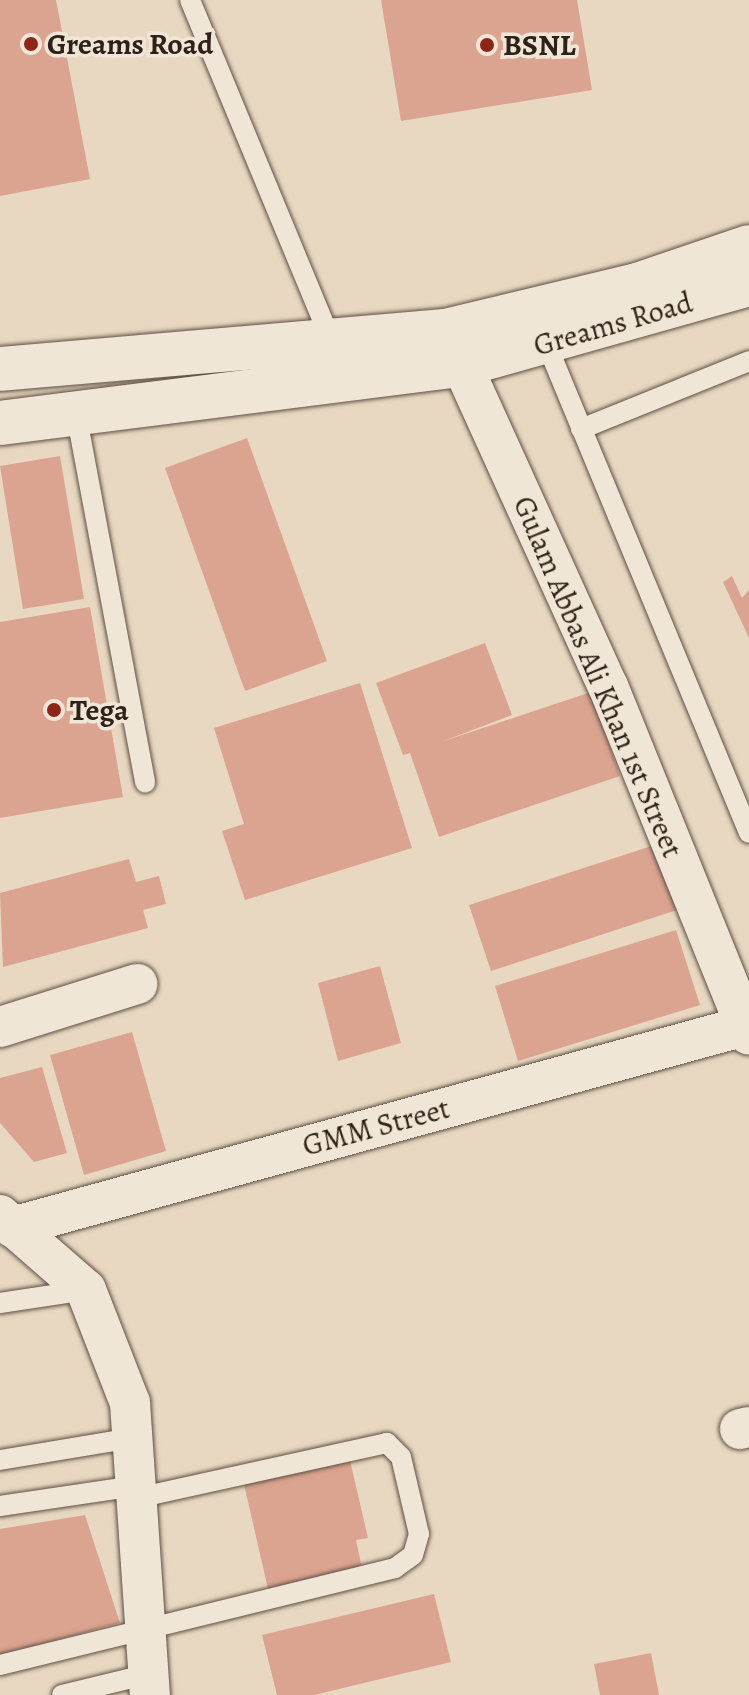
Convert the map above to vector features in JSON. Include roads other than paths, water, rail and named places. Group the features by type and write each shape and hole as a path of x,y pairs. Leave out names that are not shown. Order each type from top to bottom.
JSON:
{"street":[{"name":"Greams Road","path":"0,369 330,338 454,348 547,345 748,275"},
{"name":"Greams Road","path":"0,423 76,413 454,348 637,285 748,275"},
{"name":"Gulam Abbas Ali Khan 1st Street","path":"454,348 608,686 745,1031"},
{"path":"0,1027 137,984"},
{"name":"GMM Street","path":"6,1221 745,1031"},
{"path":"6,1221 86,1290 130,1403 150,1685"}],"lane":[{"path":"190,0 330,338"},
{"path":"547,345 749,833"},
{"path":"581,429 749,361"},
{"path":"76,413 145,783"},
{"path":"0,1303 86,1290"},
{"path":"0,1460 133,1438"},
{"path":"0,1506 136,1492 387,1443 401,1457 419,1534 413,1555 395,1568 0,1665"},
{"path":"74,1694 150,1685"}],"place":[{"name":"Greams Road","path":"31,44"},
{"name":"BSNL","path":"487,45"},
{"name":"Tega","path":"54,710"}]}
